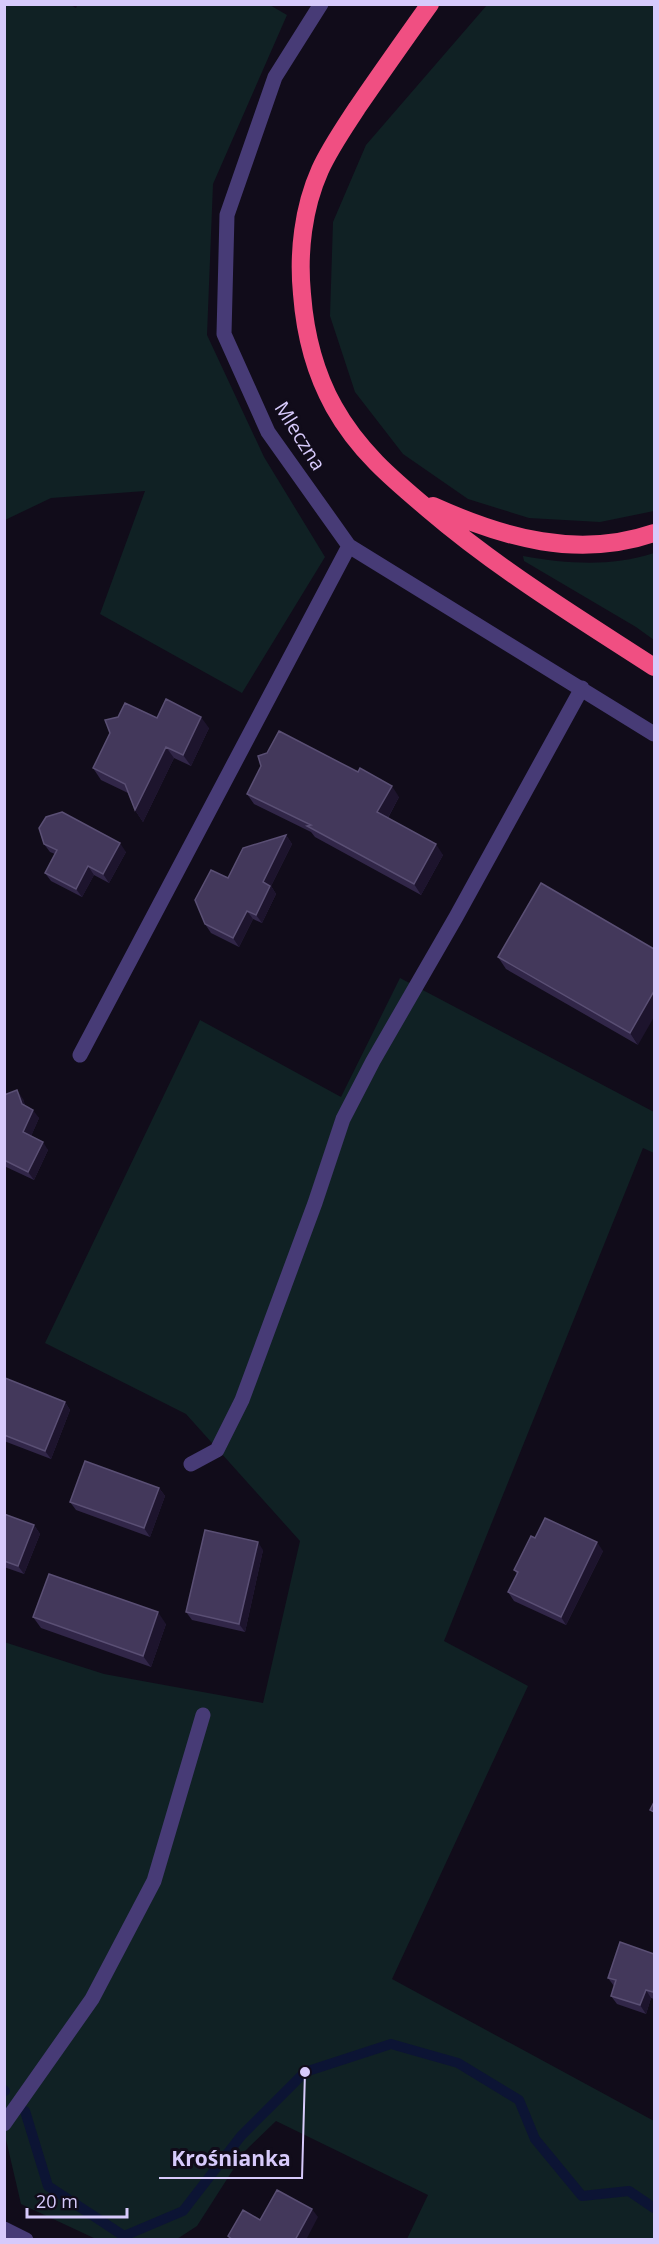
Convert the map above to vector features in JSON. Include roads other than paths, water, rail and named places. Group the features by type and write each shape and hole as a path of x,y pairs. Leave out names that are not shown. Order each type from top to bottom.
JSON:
{"highway":[{"path":"430,4 368,91 320,171 308,208 301,245 300,274 310,348 333,406 372,461 460,537 512,575 654,667"},
{"path":"394,481 434,506 478,526 524,540 562,544 606,543 639,538 654,533"}],"street":[{"name":"Mleczna","path":"321,4 275,77 227,215 224,334 268,432 349,546 654,734"},
{"path":"80,1055 349,546"},
{"path":"191,1464 217,1450 242,1400 315,1203 343,1119 373,1061 456,917 582,688"},
{"path":"4,2124 92,1999 154,1881 203,1715"},
{"path":"4,2229 26,2240"}],"waterway":[{"path":"25,2111 48,2186 124,2236 183,2211 241,2136 305,2072 391,2044 458,2063 519,2100 535,2139 582,2196 629,2191 654,2208"}],"place":[{"name":"Krośnianka","path":"305,2072"}]}
